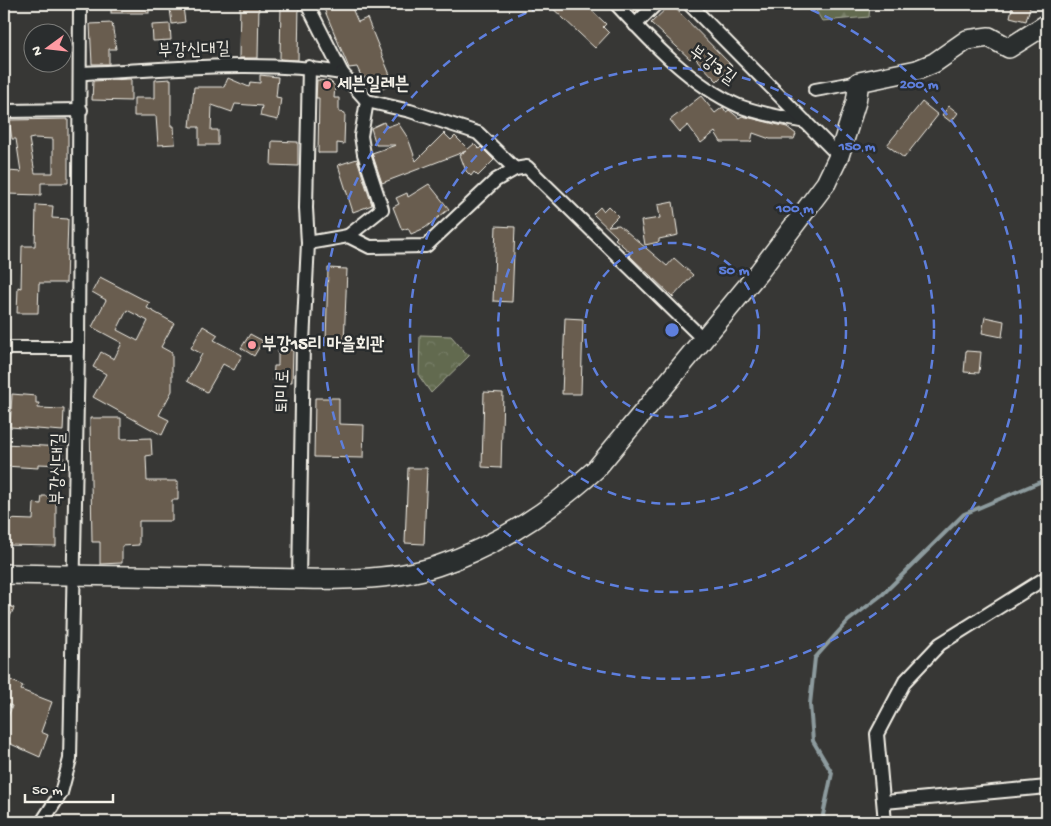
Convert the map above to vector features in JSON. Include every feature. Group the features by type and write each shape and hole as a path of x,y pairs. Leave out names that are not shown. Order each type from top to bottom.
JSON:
{"street":[{"name":"부강신대길","path":"42,822 61,793 70,759 78,348 81,110 80,4"},
{"path":"307,4 342,73 367,101 410,111 478,133 515,169"},
{"name":"부강3길","path":"616,4 635,25 696,81 710,90 740,106 768,115 806,122"},
{"path":"635,25 656,4"},
{"name":"부강3길","path":"689,4 839,156"},
{"path":"815,90 917,70 934,63 967,40 989,38 1009,48 1047,24"},
{"name":"부강신대길","path":"81,73 220,67 309,67 342,73"},
{"path":"309,67 306,208 308,243 348,236 382,209 364,154 361,136 367,101"},
{"path":"4,574 299,580 396,575 435,567 487,547 527,524 568,495 596,469 759,272 826,183 839,156 856,102 859,82"},
{"path":"4,111 81,110"},
{"path":"348,236 370,247 426,246 496,180 515,169 527,167 703,338"},
{"name":"퇴미로","path":"299,580 303,343 308,243"},
{"path":"4,348 78,348"},
{"path":"885,822 877,734 905,681 940,644 1047,578"},
{"path":"884,802 1047,787"}],"green space":[{"path":"812,4 870,4 869,17 822,21"},
{"path":"420,335 451,336 470,355 431,393 419,376"}],"building":[{"path":"111,4 149,4 149,13 111,13"},
{"path":"240,4 259,4 258,58 239,58"},
{"path":"281,4 299,4 298,60 280,59"},
{"path":"322,4 347,4 349,7 351,6 358,22 367,18 390,75 387,76 391,85 378,91 374,83 369,85 365,77 362,78 357,67 349,68"},
{"path":"548,4 585,4 606,24 603,27 609,33 595,48"},
{"path":"627,4 644,4 635,13"},
{"path":"671,4 732,66 717,81 693,56 690,59 651,23"},
{"path":"1013,4 1031,4 1026,21 1010,17"},
{"path":"183,7 185,22 172,24 170,9"},
{"path":"112,23 116,49 109,49 109,64 92,64 90,24"},
{"path":"170,24 171,40 153,41 152,25"},
{"path":"260,75 278,77 276,97 281,98 278,120 260,116 262,106 235,104 232,112 212,105 211,130 218,130 218,145 199,145 199,127 190,127 194,87 224,87 228,78 249,87 250,82 260,83"},
{"path":"131,79 131,101 92,100 93,81"},
{"path":"171,79 171,126 174,126 175,144 158,145 156,116 134,116 134,98 155,98 155,80"},
{"path":"317,80 330,81 335,86 334,98 339,98 339,112 345,113 344,144 337,143 337,153 318,153 319,98 316,98"},
{"path":"701,96 715,113 723,107 726,112 729,110 739,118 742,116 787,127 796,134 794,139 770,139 753,133 751,142 721,142 715,132 701,143 688,125 680,132 670,120"},
{"path":"922,102 938,115 904,158 887,145"},
{"path":"949,106 958,113 951,122 942,115"},
{"path":"68,119 68,183 41,183 41,195 7,194 8,171 21,172 16,139 12,139 9,120","holes":["29,139 53,139 53,173 35,173"]},
{"path":"384,122 386,127 398,123 408,138 416,161 444,133 451,140 455,136 468,149 474,144 479,149 481,147 494,160 478,176 474,172 471,176 466,171 460,155 466,151 382,183 372,153 396,145 376,145 371,128"},
{"path":"272,141 298,142 298,166 271,165"},
{"path":"357,159 372,205 353,212 338,165"},
{"path":"429,184 449,209 425,228 411,234 408,228 402,230 393,207 399,204 396,198 407,193 408,197"},
{"path":"673,202 678,235 659,239 659,242 645,245 641,221 660,218 658,205"},
{"path":"36,205 53,206 52,218 68,219 66,283 39,283 38,313 17,313 18,287 21,288 22,246 35,246"},
{"path":"608,206 618,216 608,226 619,225 667,266 674,258 693,275 673,297 629,255 631,253 615,239 617,237 593,214 600,207 603,211"},
{"path":"496,226 515,227 512,302 493,301"},
{"path":"328,268 347,269 344,344 326,343"},
{"path":"100,277 150,303 147,308 174,323 161,347 172,353 172,391 159,415 169,420 162,435 93,397 106,374 93,367 101,352 114,359 122,343 92,327 106,300 92,292","holes":["127,310 148,321 138,341 117,330"]},
{"path":"985,317 1004,321 1002,337 982,333"},
{"path":"565,318 583,319 581,394 562,394"},
{"path":"203,326 218,335 214,340 242,355 234,370 223,364 207,392 187,381 202,354 191,348"},
{"name":"부강15리 마을회관","path":"250,334 263,341 254,356 241,348"},
{"path":"278,350 293,350 292,382 273,381 274,366 278,366"},
{"path":"966,351 981,352 979,373 964,372"},
{"path":"484,392 503,393 501,468 482,467"},
{"path":"12,394 36,396 36,403 39,403 38,408 64,409 63,431 10,427"},
{"path":"315,398 339,398 339,424 364,425 363,458 314,457"},
{"path":"90,418 121,418 121,439 151,438 152,455 146,456 147,481 178,481 178,500 172,500 172,521 139,521 139,545 122,546 122,563 100,564 100,542 92,542"},
{"path":"4,444 64,447 63,465 38,464 38,468 4,466"},
{"path":"408,468 427,468 424,544 405,543"},
{"path":"42,496 56,496 56,546 4,545 4,519 33,520 34,503 41,504"},
{"path":"4,603 14,608 4,630"},
{"path":"8,679 23,686 21,690 52,702 41,732 48,735 40,757 4,741 4,727 12,706 4,703 4,689"}],"waterway":[{"path":"825,822 823,815 832,773 813,741 810,704 815,658 848,621 883,594 964,514 1047,479"}],"place":[{"name":"세븐일레븐","path":"327,85"},
{"name":"부강15리 마을회관","path":"252,345"}]}
